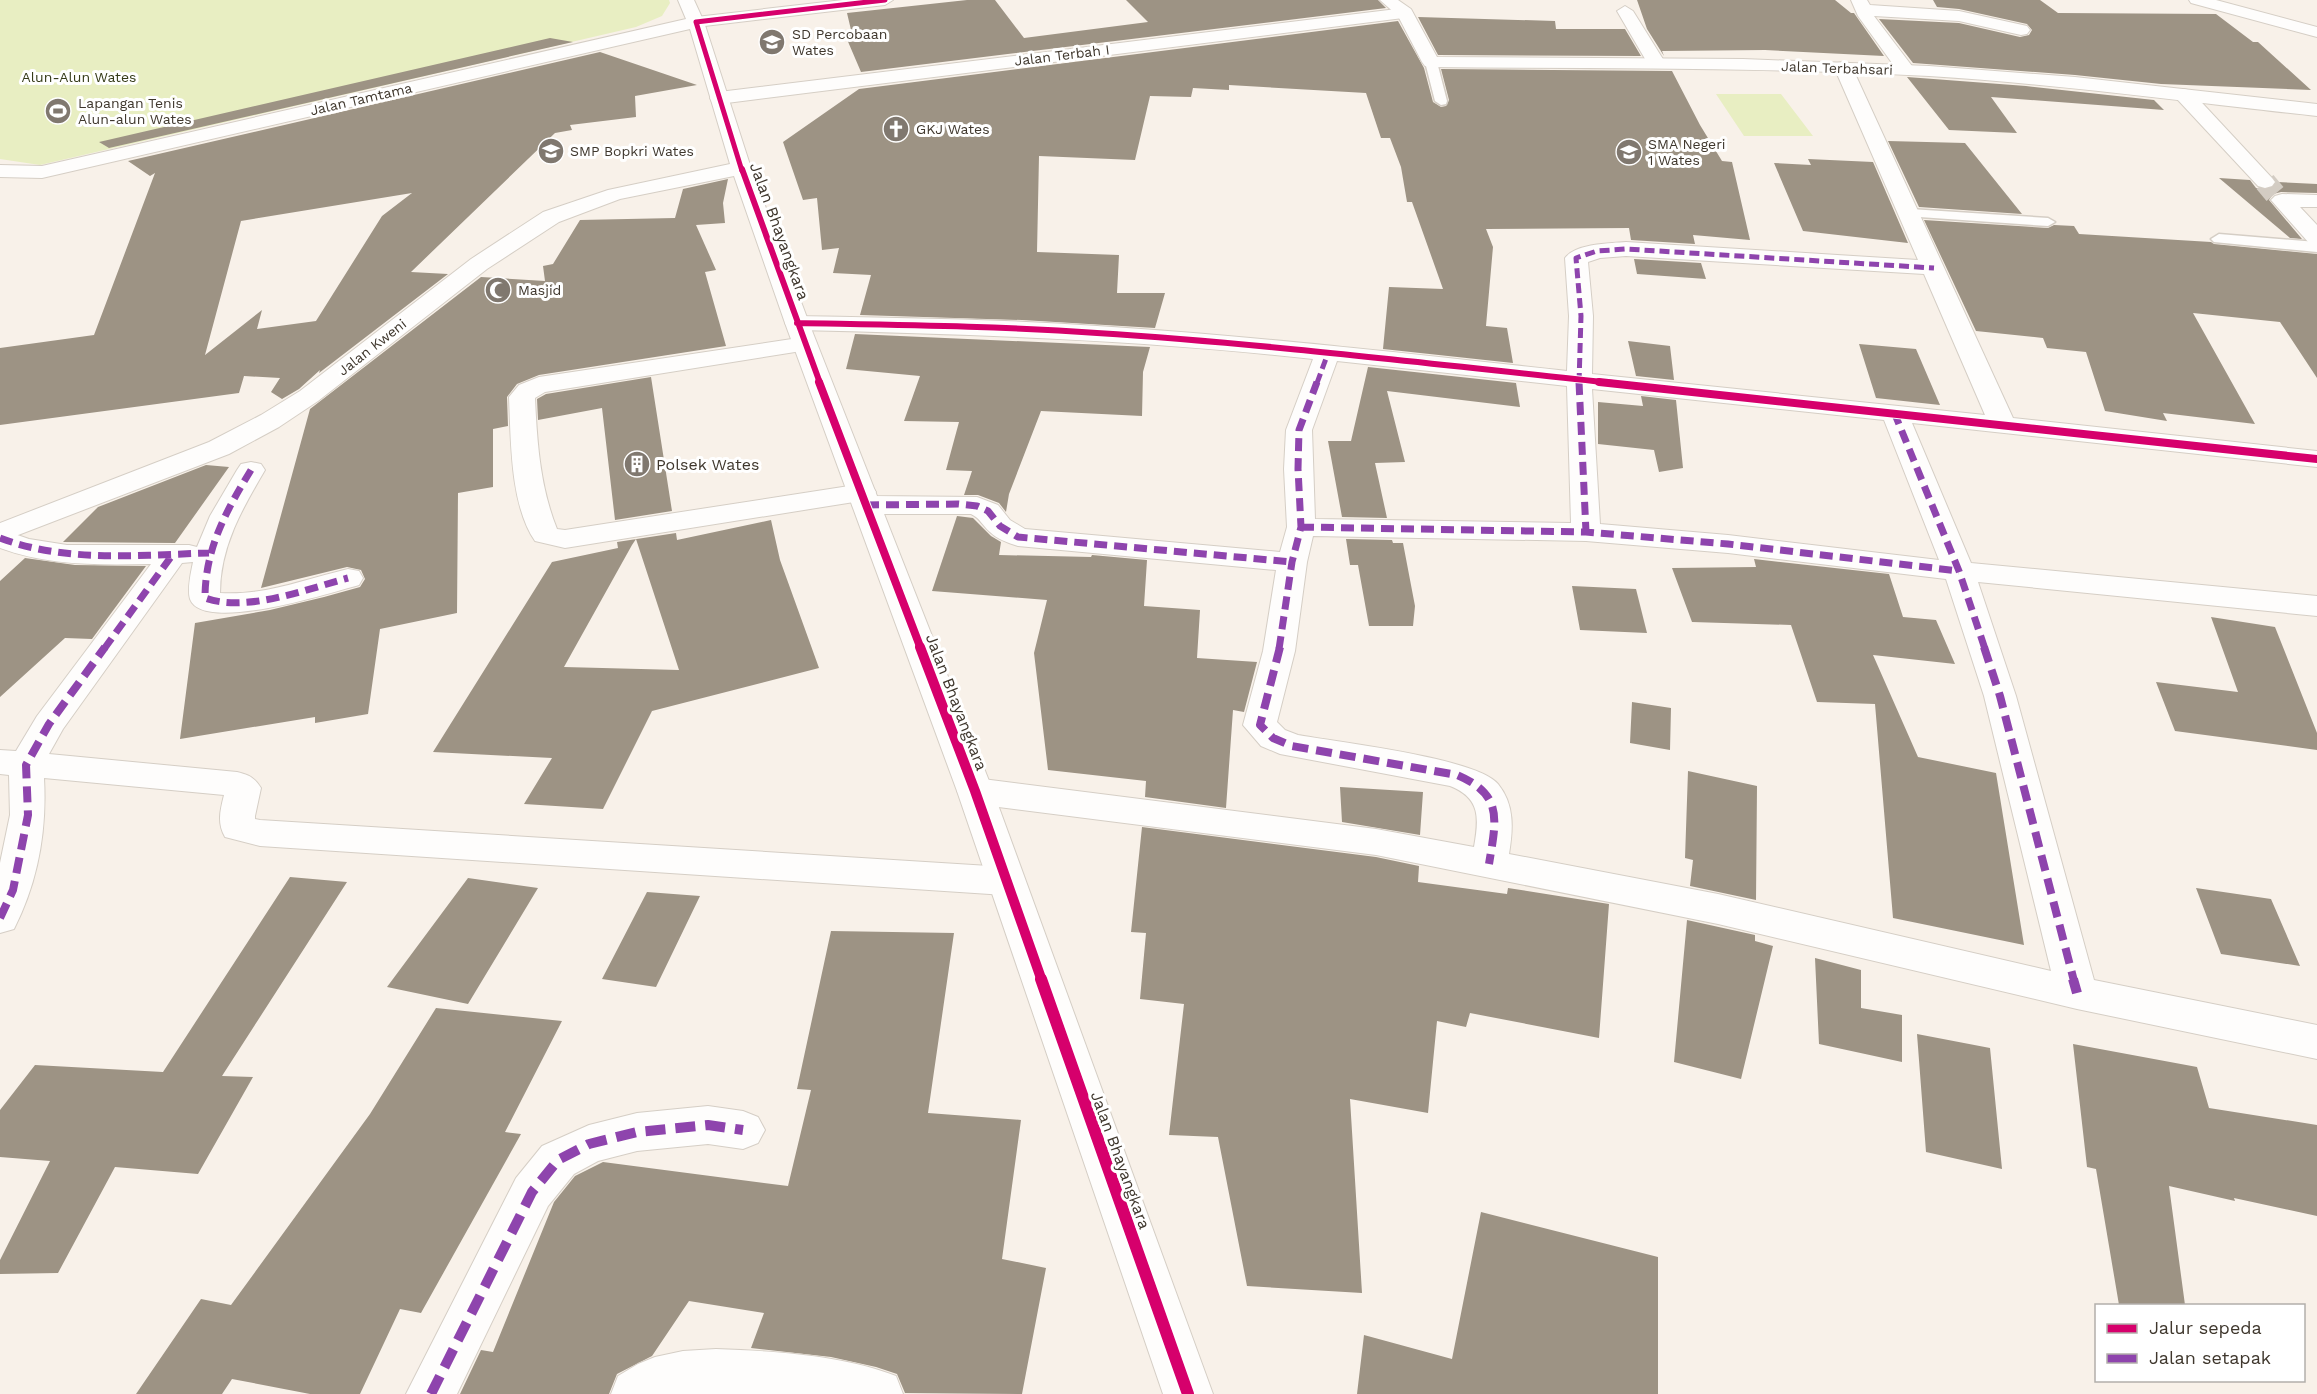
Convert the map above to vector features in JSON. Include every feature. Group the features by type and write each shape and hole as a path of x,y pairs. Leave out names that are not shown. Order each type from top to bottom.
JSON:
{"street":[{"name":"Jalan Tamtama","path":"0,171 42,172 691,11 885,0"},
{"path":"1388,0 1405,13 1431,62"},
{"path":"2197,0 2317,32"},
{"path":"1861,5 1959,16 2021,30"},
{"path":"1861,5 1906,70"},
{"name":"Jalan Bhayangkara","path":"691,11 741,168 801,334 975,791 1188,1394"},
{"path":"1625,11 1657,64"},
{"name":"Jalan Terbah I","path":"719,98 1405,13"},
{"path":"2262,17 2317,18"},
{"name":"Jalan Terbahsari","path":"1431,62 1843,67 1906,70 2093,84 2317,110"},
{"path":"1843,67 1910,213 2002,424"},
{"path":"2184,95 2317,238"},
{"name":"Jalan Kweni","path":"0,533 219,448 270,422 309,396 479,264 551,217 615,194 741,168"},
{"path":"0,182 42,172"},
{"path":"2274,192 2317,201"},
{"path":"1586,532 1579,379 1581,316 1576,258 1585,254 1626,249 1934,268"},
{"path":"1292,562 1018,537 1000,526 988,512 977,506 864,499 565,539 545,535 534,511 524,441 522,397 528,390 539,385 801,334 992,327 1328,353 2317,459"},
{"path":"1328,353 1299,430 1298,469 1301,527 1292,562 1279,651 1260,725 1273,738 1292,746 1457,774 1479,785 1489,799 1496,816 1489,864"},
{"path":"1894,412 1959,571 2000,696 2077,993"},
{"path":"251,470 221,521 209,553 204,567 205,598 212,603 227,605 252,602 348,578"},
{"path":"1301,527 1586,532 1728,544 1959,571 2317,606"},
{"path":"0,538 32,550 76,554 209,553"},
{"path":"13,764 49,724 173,554"},
{"path":"13,764 237,784 243,788 237,816 238,828 260,833 1005,881"},
{"path":"0,918 13,890 28,815 13,764"},
{"path":"975,791 1376,842 1718,909 2077,993 2317,1042"},
{"path":"431,1394 532,1192 558,1160 589,1144 637,1132 708,1125 743,1130"},
{"path":"636,1394 643,1387 684,1373 811,1380 878,1394"}],"lane":[{"path":"1431,62 1441,101"},
{"path":"1910,213 2048,222"},
{"path":"2219,239 2317,247"}],"green space":[{"name":"Alun-Alun Wates","path":"0,0 669,0 670,3 662,16 636,27 40,165 0,159"},
{"path":"1716,94 1781,94 1813,136 1744,136"}],"building":[{"path":"967,0 995,0 1024,38 1148,22 1126,0 1378,0 1386,8 861,72 843,30 851,30 847,13"},
{"path":"1637,0 1835,0 1854,13 1884,56 1765,50 1662,51 1664,56 1647,29"},
{"path":"1933,0 2040,0 2058,13 2216,14 2253,42 2258,42 2311,90 2161,84 1913,63 1879,19 1959,23 2020,37 2029,35 2032,30 2027,24 1959,9 1937,7"},
{"path":"1418,17 1555,21 1556,29 1625,29 1641,56 1438,55"},
{"path":"1398,21 1424,68 1433,102 1441,107 1446,106 1449,100 1441,69 1672,71 1722,161 1732,162 1750,240 1693,235 1695,244 1631,240 1629,228 1486,229 1493,247 1486,326 1507,328 1513,363 1383,349 1389,287 1443,289 1412,202 1407,202 1401,167 1390,138 1381,138 1366,93 1229,85 1229,90 1193,88 1191,97 1150,96 1135,160 1039,156 1037,252 1119,255 1117,293 1165,293 1155,328 1022,320 860,315 871,275 833,273 839,248 822,250 817,198 803,200 783,142 859,89"},
{"path":"550,38 573,42 109,148 99,142"},
{"path":"600,52 697,85 635,96 636,117 570,125 572,130 555,133 411,272 448,274 319,373 320,370 299,389 282,399 271,392 280,378 244,376 239,393 0,425 0,348 94,335 155,173 150,176 128,161","holes":["412,193 382,216 316,321 257,329 262,310 205,355 241,221"]},
{"path":"1907,77 2026,86 2154,100 2164,110 1991,97 2017,133 1949,130"},
{"path":"1888,141 1965,143 2022,214 1919,207"},
{"path":"1808,159 1873,162 1908,243 1803,231 1774,163 1811,165"},
{"path":"2219,178 2250,180 2256,188 2264,190 2273,188 2277,182 2317,184 2317,193 2281,192 2273,194 2269,200 2302,239 2290,238"},
{"path":"728,179 723,203 725,223 696,225 716,270 705,272 726,346 539,375 517,384 507,397 508,426 493,429 493,487 458,493 457,613 380,629 368,714 315,723 315,717 180,739 195,623 270,610 324,597 360,587 365,579 361,570 347,567 261,588 310,409 481,277 545,281 543,266 553,264 580,220 675,218 683,189"},
{"path":"1924,220 2048,228 2054,225 2074,226 2079,234 2211,242 2317,254 2317,378 2280,322 2193,313 2255,424 2163,413 2167,421 2105,411 2086,352 2047,348 2043,338 1976,331"},
{"path":"1634,259 1701,263 1706,279 1637,274"},
{"path":"855,334 1150,347 1143,372 1142,416 1041,411 1009,494 1006,512 999,503 978,495 964,495 972,471 946,470 959,422 904,421 920,376 846,369"},
{"path":"1628,341 1670,346 1674,380 1636,376"},
{"path":"1859,344 1916,349 1940,405 1876,398"},
{"path":"1368,367 1516,383 1520,407 1387,391 1405,462 1375,463 1387,518 1342,517 1328,441 1351,441"},
{"name":"Polsek Wates","path":"651,377 672,511 615,520 602,408 538,420 537,399 546,394"},
{"path":"1641,396 1676,400 1683,468 1659,472 1654,450 1598,444 1598,402 1643,406"},
{"path":"206,465 229,467 175,543 63,542 98,507"},
{"path":"957,516 973,518 991,536 1001,542 999,555 1091,557 1092,555 1147,560 1144,606 1200,610 1197,658 1257,662 1244,712 1233,710 1226,808 1145,797 1146,781 1048,770 1034,653 1047,600 932,591"},
{"path":"771,520 780,560 819,668 652,711 603,809 524,804 552,758 433,752 552,562 618,548 617,542 636,539 676,533 677,540","holes":["636,539 679,670 564,667"]},
{"path":"1346,539 1392,540 1393,543 1403,543 1415,606 1413,626 1369,626 1358,565 1350,565"},
{"path":"25,558 75,565 146,566 92,639 65,638 0,697 0,581"},
{"path":"1754,559 1889,574 1903,617 1936,620 1955,664 1873,655 1918,757 1996,773 2024,945 1893,918 1875,704 1817,702 1791,625 1692,622 1672,568 1756,567"},
{"path":"1572,586 1636,589 1647,633 1580,630"},
{"path":"2211,617 2275,627 2317,733 2317,750 2175,731 2156,682 2238,692"},
{"path":"1632,702 1671,708 1670,750 1630,743"},
{"path":"1688,771 1757,786 1756,900 1690,886 1693,860 1685,858"},
{"path":"1340,787 1423,792 1420,835 1342,822"},
{"path":"1142,827 1376,857 1419,866 1418,882 1507,894 1508,888 1609,904 1599,1038 1470,1013 1466,1027 1437,1021 1428,1113 1350,1099 1362,1293 1247,1286 1218,1137 1169,1135 1184,1004 1140,999 1146,933 1131,932"},
{"path":"290,877 347,882 222,1076 253,1077 198,1174 115,1167 58,1273 0,1274 0,1260 50,1161 0,1157 0,1110 35,1065 163,1072"},
{"path":"468,878 538,888 468,1004 387,987"},
{"path":"2196,888 2271,899 2300,966 2221,954"},
{"path":"647,892 700,896 656,987 602,979"},
{"path":"1687,920 1755,935 1755,941 1773,946 1741,1079 1674,1062"},
{"path":"831,931 954,933 928,1113 1021,1120 1002,1259 1046,1268 1022,1394 905,1393 897,1374 876,1367 831,1357 751,1348 764,1313 689,1301 652,1356 617,1374 609,1394 460,1394 481,1350 493,1352 554,1202 575,1176 603,1162 788,1186 811,1090 797,1089"},
{"path":"1815,958 1861,970 1861,1008 1902,1015 1902,1062 1819,1044"},
{"path":"436,1008 562,1021 505,1132 521,1134 421,1313 400,1309 360,1394 310,1394 232,1379 222,1394 136,1394 201,1299 231,1305 370,1114"},
{"path":"1917,1034 1990,1048 2002,1169 1926,1152"},
{"path":"2073,1044 2197,1067 2209,1108 2317,1125 2317,1216 2169,1186 2185,1304 2119,1304 2096,1169 2087,1167"},
{"path":"1481,1212 1658,1257 1658,1394 1357,1394 1364,1335 1452,1359"}],"tunnel":[{"path":"2265,182 2275,194"}],"marked path":[{"path":"1586,532 1579,379 1581,316 1576,258 1597,251 1626,249 1934,268"},
{"path":"1328,353 1299,430 1298,469 1301,527 1292,562 1279,651 1260,725 1273,738 1292,746 1457,775 1476,783 1486,793 1494,812 1495,822 1489,864"},
{"path":"1894,412 1959,571 2000,696 2077,993"},
{"path":"251,470 225,516 212,547 207,563 205,598 217,602 253,601 348,578"},
{"path":"866,505 958,504 977,506 988,511 1000,526 1018,537 1292,562"},
{"path":"1301,527 1586,532 1728,544 1959,571"},
{"path":"0,538 21,546 73,554 209,553"},
{"path":"0,918 13,890 28,815 26,765 49,724 173,554"},
{"path":"431,1394 532,1192 558,1160 589,1144 637,1132 708,1125 743,1130"}],"cycle path":[{"path":"885,0 696,22 741,168 797,323 975,791 1188,1394"},
{"path":"797,323 992,327 1098,333 1301,350 2317,459"}],"place":[{"name":"SD Percobaan Wates","path":"772,42"},
{"name":"Lapangan Tenis Alun-alun Wates","path":"58,111"},
{"name":"GKJ Wates","path":"896,129"},
{"name":"SMP Bopkri Wates","path":"551,151"},
{"name":"SMA Negeri 1 Wates","path":"1629,152"},
{"name":"Masjid","path":"498,290"},
{"name":"Polsek Wates","path":"637,464"}]}
